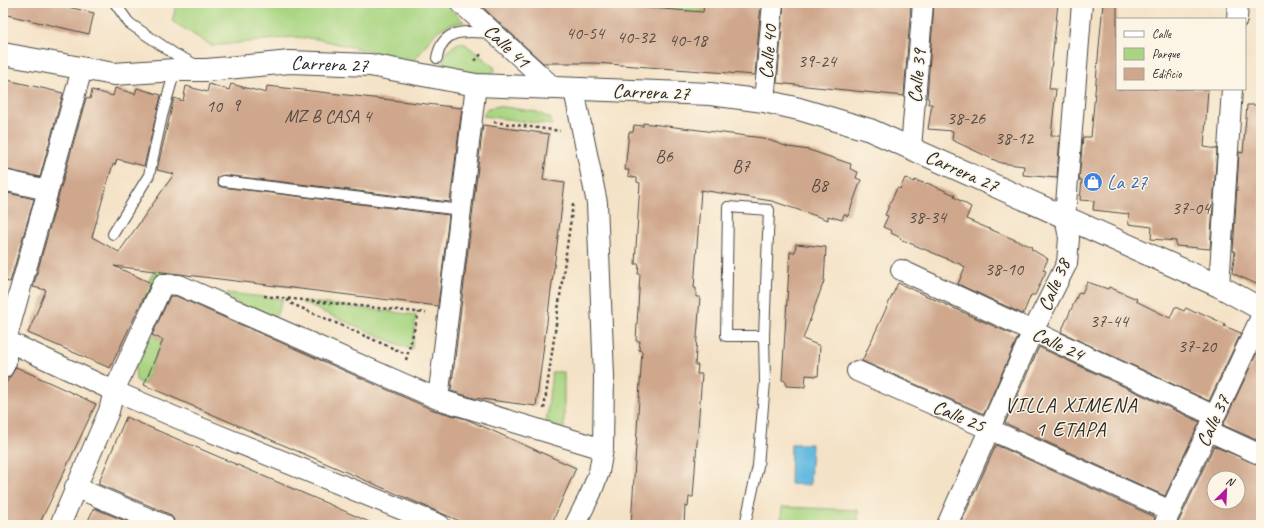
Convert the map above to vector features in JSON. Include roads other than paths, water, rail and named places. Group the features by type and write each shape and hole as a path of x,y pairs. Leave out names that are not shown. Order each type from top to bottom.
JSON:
{"street":[{"name":"Calle 41","path":"461,3 494,33 564,89"},
{"name":"Calle 40","path":"764,101 773,3"},
{"name":"Calle 39","path":"911,148 923,3"},
{"name":"Calle 38","path":"947,525 1032,332 1067,263 1069,238 1065,217 1082,3"},
{"path":"1236,18 1238,3"},
{"name":"Carrera 27","path":"3,54 114,74 175,70 207,70 290,62 370,64 476,85 710,94 764,101 870,130 1219,286 1261,309"},
{"path":"3,368 6,362 5,340 82,69"},
{"path":"438,399 476,85"},
{"path":"564,89 583,134 597,203 604,376 603,449 599,472 591,494 575,525"},
{"path":"1219,286 1232,90"},
{"path":"3,180 47,190"},
{"name":"Calle 24","path":"901,270 1032,332 1212,424 1261,455"},
{"path":"60,525 75,487 109,411 114,391 162,284 179,285 438,399 603,449"},
{"name":"Calle 37","path":"1168,518 1261,317"},
{"path":"5,340 114,391 440,525"},
{"name":"Calle 25","path":"857,371 990,429 1168,518"},
{"path":"75,487 164,525"}],"lane":[{"path":"115,3 129,23 173,54 207,70"},
{"path":"437,58 439,49 445,39 456,33 494,33"},
{"path":"113,234 149,175 162,116 175,70"},
{"path":"223,181 461,210"},
{"path":"746,525 758,466 765,382 764,336 769,210 728,207 726,336 764,336"}],"water":[{"path":"791,444 812,444 810,485 790,484"}],"place":[{"name":"La 27","path":"1093,182"}],"district":[{"name":"VILLA XIMENA 1 ETAPA","path":"1071,417"}]}
